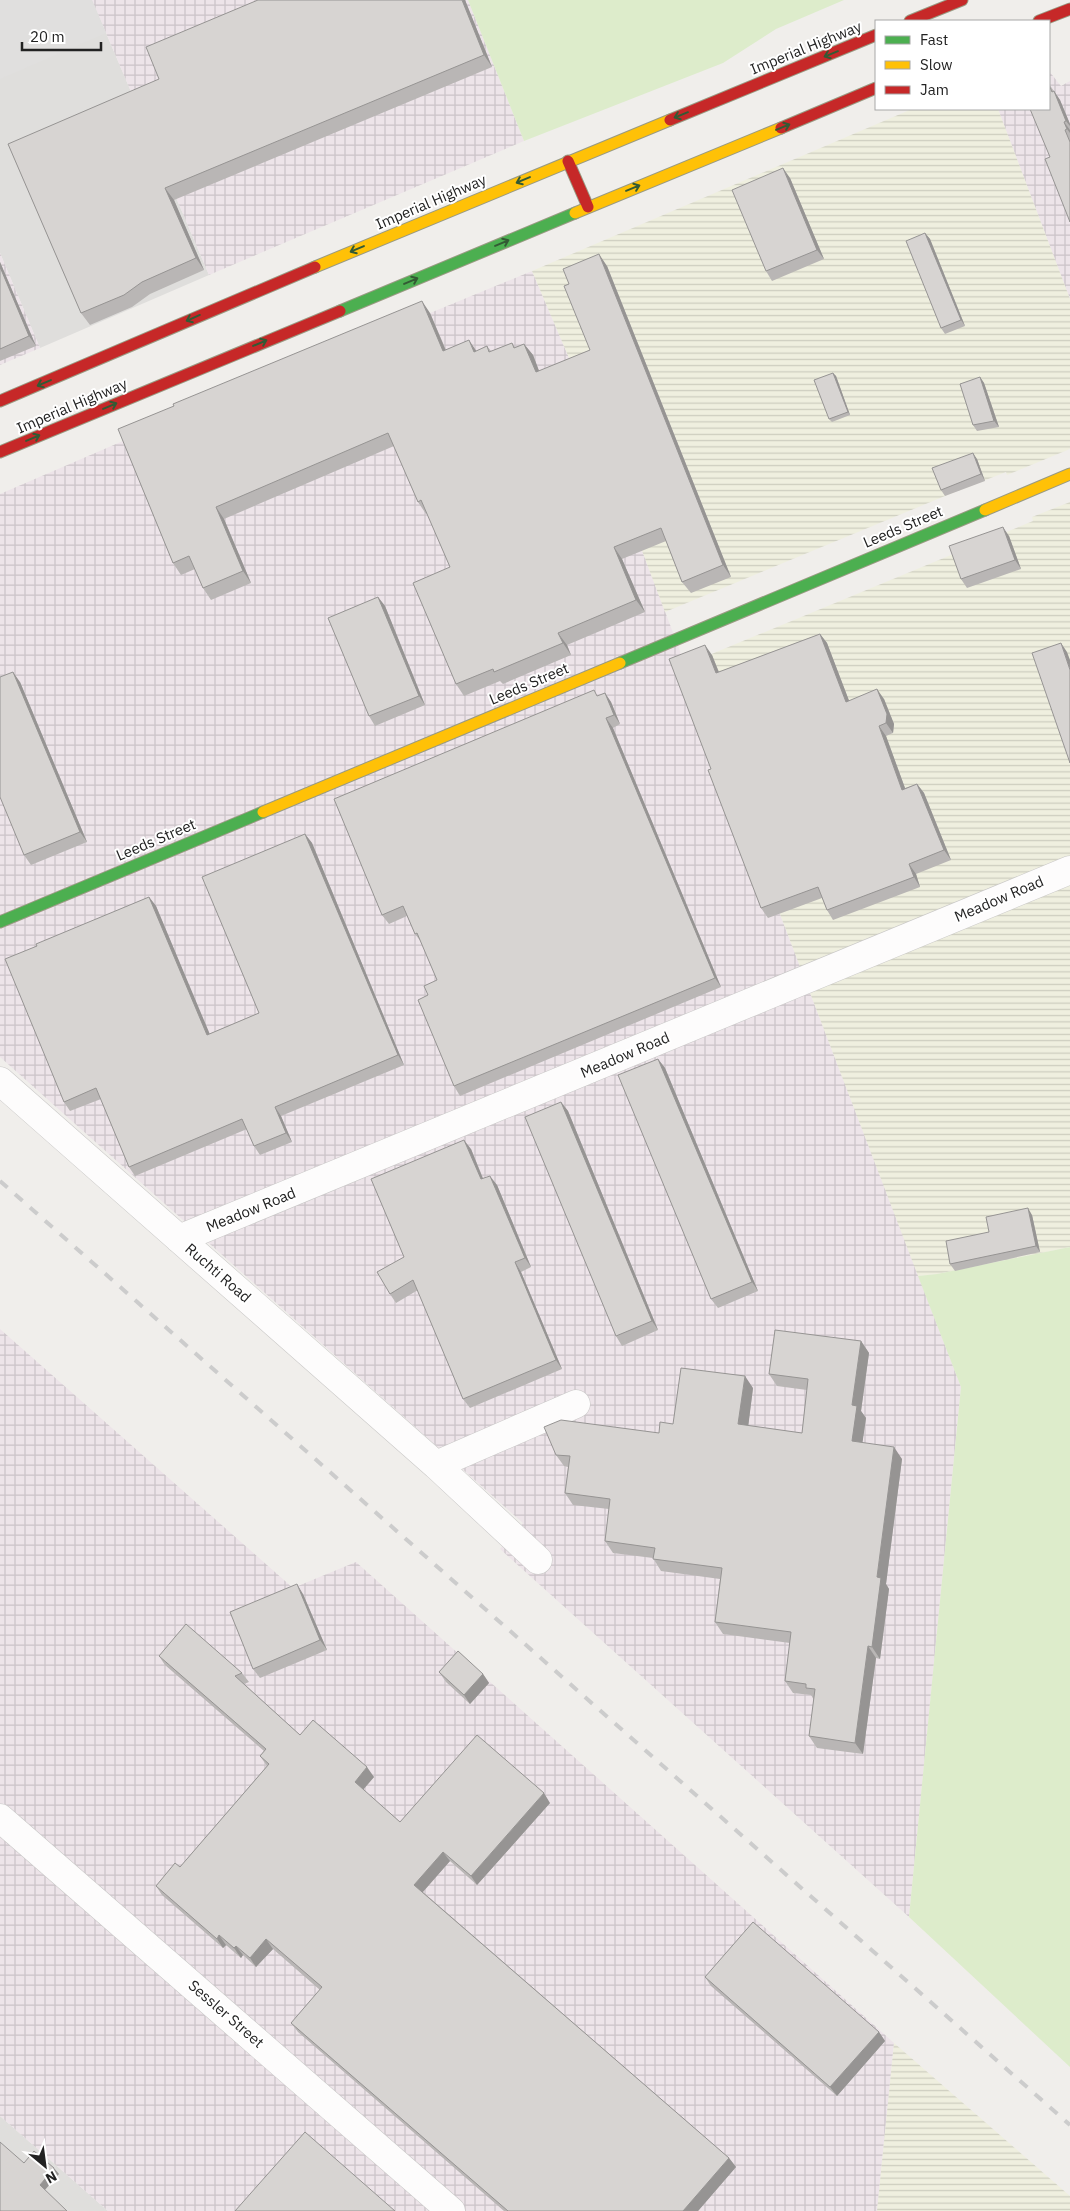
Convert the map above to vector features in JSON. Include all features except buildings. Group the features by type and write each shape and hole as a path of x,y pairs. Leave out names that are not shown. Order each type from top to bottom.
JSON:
{"main road":[{"path":"912,20 962,0"},
{"path":"1042,20 1070,9"},
{"name":"Imperial Highway","path":"0,401 237,299 875,35"},
{"name":"Imperial Highway","path":"0,452 875,88"},
{"path":"568,161 588,207"},
{"name":"Leeds Street","path":"0,922 1070,474"}],"street":[{"name":"Meadow Road","path":"179,1239 1070,870"},
{"name":"Ruchti Road","path":"0,1082 436,1465 538,1560"},
{"path":"436,1465 576,1404"},
{"name":"Sessler Street","path":"0,1818 451,2211"}],"shaded area":[{"path":"0,0 92,0 209,275 40,348 0,253"},
{"path":"0,0 92,0 106,33 0,79"},
{"path":"92,0 468,0 524,141 209,275"},
{"path":"1050,72 1061,86 1070,81 1070,299 998,110 1050,110"},
{"path":"0,253 40,348 0,365"},
{"path":"532,271 575,372 719,755 961,1387 909,1917 500,1549 523,1523 0,1057 0,494 181,416"},
{"path":"0,1329 293,1588 356,1562 894,2043 877,2211 108,2211 0,2116"},
{"path":"0,2116 108,2211 0,2211"}],"green space":[{"path":"468,0 844,0 776,29 723,63 524,141"},
{"path":"910,110 998,110 1070,299 1070,449 1007,475 1006,472 945,496 665,612 575,372 532,271"},
{"path":"1070,502 1070,1247 937,1274 918,1276 685,665 1033,521 1032,517"},
{"path":"1070,1247 1070,2067 909,1917 961,1387 918,1276 937,1274"},
{"path":"894,2043 1070,2196 1070,2211 877,2211"}],"railway":[{"path":"0,1181 1070,2125"}],"traffic: fast":[{"path":"340,311 575,213"},
{"path":"620,663 985,510"},
{"path":"0,922 263,812"}],"traffic: slow":[{"path":"315,267 670,120"},
{"path":"575,213 781,128"},
{"path":"985,510 1070,474"},
{"path":"263,812 620,663"}],"traffic: jam":[{"path":"912,20 962,0"},
{"path":"1042,20 1070,9"},
{"path":"670,120 875,35"},
{"path":"781,128 875,88"},
{"path":"568,161 588,207"},
{"path":"0,401 315,267"},
{"path":"0,452 340,311"}]}
